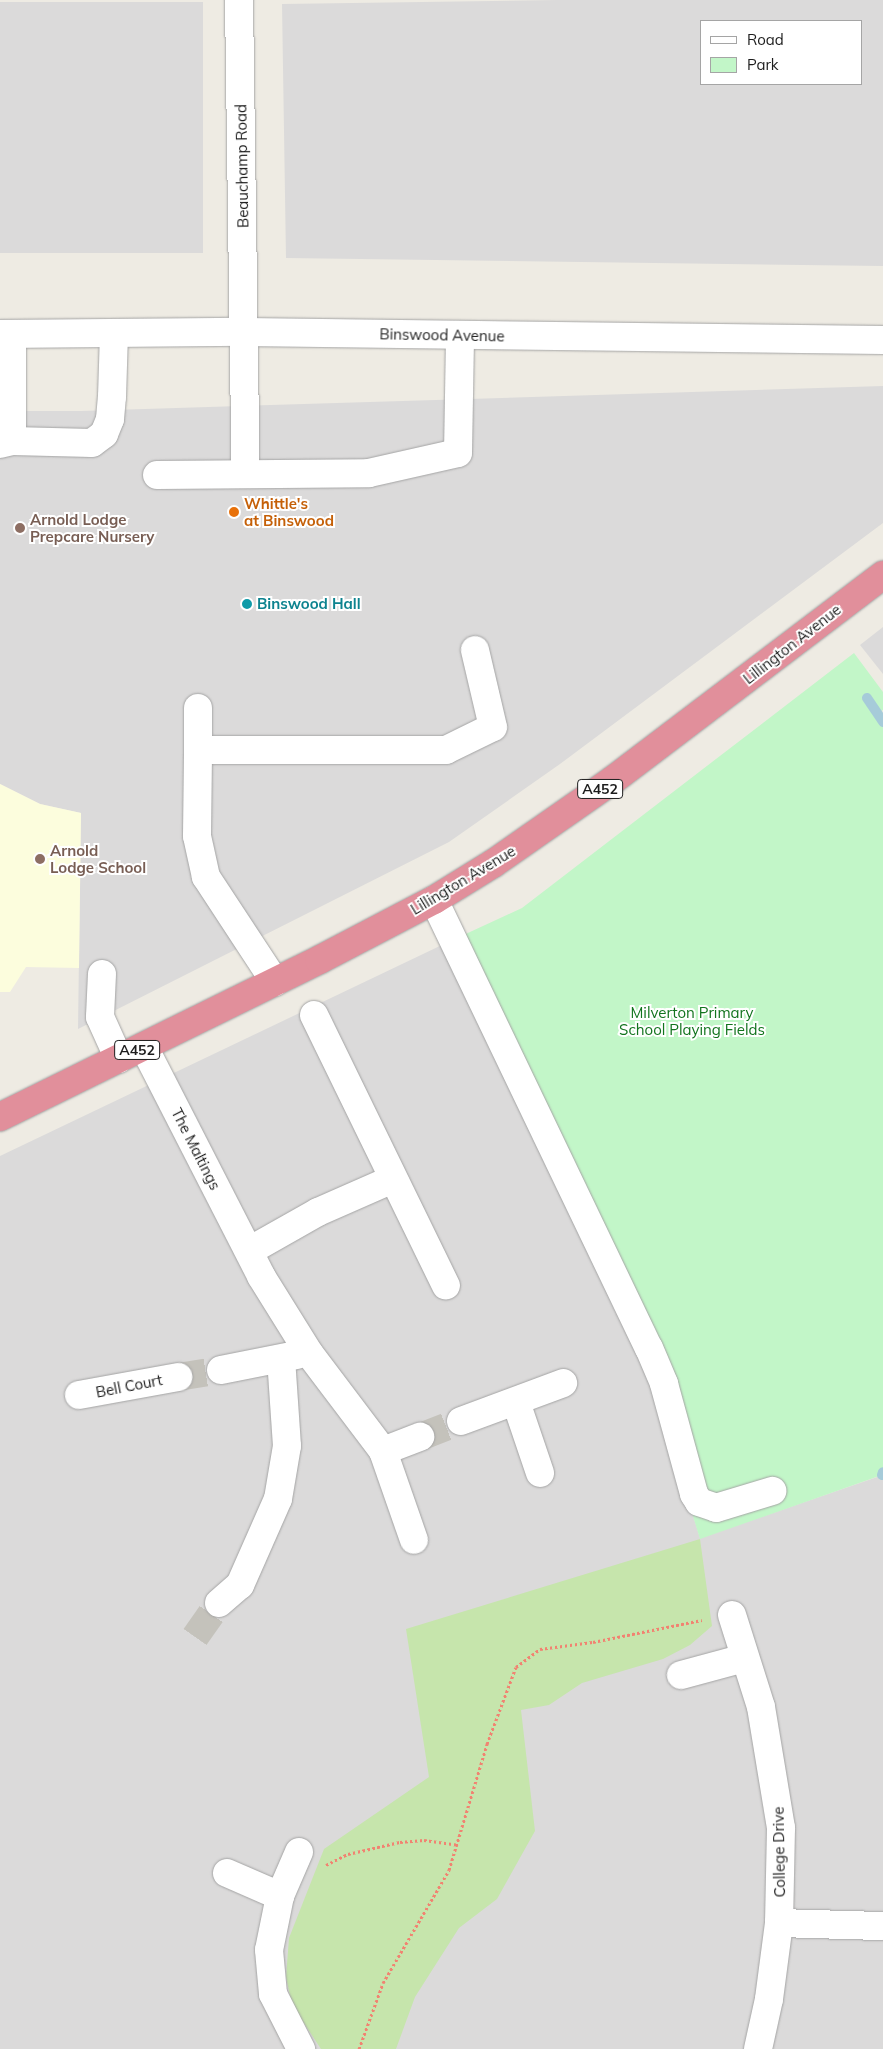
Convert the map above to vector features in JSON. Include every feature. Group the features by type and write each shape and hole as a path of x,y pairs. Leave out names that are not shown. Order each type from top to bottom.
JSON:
{"highway":[{"name":"Lillington Avenue","path":"0,1117 275,982 434,900 494,863 613,780 883,574"}],"street":[{"name":"Beauchamp Road","path":"239,0 246,474"},
{"name":"Binswood Avenue","path":"6,334 245,332 883,340"},
{"path":"6,334 6,442 92,443 104,434 111,412 114,333"},
{"path":"157,475 369,472 458,453 460,335"},
{"path":"198,750 446,750 492,727 475,650"},
{"path":"198,708 197,836 206,877 275,982"},
{"path":"434,900 649,1348 664,1384 694,1494 704,1505 716,1508 772,1491"},
{"path":"102,974 100,1018 119,1059"},
{"path":"314,1015 446,1286"},
{"name":"The Maltings","path":"144,1047 249,1251 309,1353 383,1451 414,1540"},
{"path":"249,1251 318,1212 394,1179"},
{"path":"221,1370 282,1370 309,1353"},
{"path":"218,1603 240,1585 278,1499 286,1446 282,1370"},
{"name":"Bell Court","path":"79,1396 178,1377"},
{"path":"461,1420 516,1402 563,1382"},
{"path":"516,1402 540,1473"},
{"path":"383,1451 420,1437"},
{"name":"College Drive","path":"720,1617 744,1658 761,1707 777,1792 781,1828 779,1923 770,1999 758,2049"},
{"path":"681,1674 744,1658"},
{"path":"296,1858 280,1896 269,1950 271,1979 281,2015 301,2049"},
{"path":"227,1873 280,1896"},
{"path":"779,1923 883,1926"}],"path":[{"path":"359,2049 383,1983 440,1889 458,1846 487,1744 510,1681 526,1657 540,1649 593,1642 720,1617"},
{"path":"296,1858 327,1865 348,1854 400,1842 424,1840 458,1846"}],"shaded area":[{"path":"557,0 883,0 883,266 286,258 282,4"},
{"path":"0,2 203,2 203,253 0,253"},
{"path":"883,386 883,523 560,764 449,842 78,1029 81,813 40,804 0,784 0,411 81,411"},
{"path":"883,627 883,674 860,645"},
{"name":"Arnold Lodge School","path":"0,784 40,804 81,813 79,968 26,967 10,992 0,992"},
{"path":"444,944 653,1386 700,1538 883,1475 883,2049 0,2049 0,1156"}],"green space":[{"name":"Milverton Primary School Playing Fields","path":"854,653 883,692 883,710 877,713 883,722 883,1472 882,1475 700,1539 653,1386 444,944 522,908"},
{"path":"700,1539 712,1626 690,1645 663,1659 582,1683 549,1705 521,1710 535,1831 497,1899 459,1928 415,1997 396,2049 321,2049 292,2005 286,1977 289,1938 324,1849 429,1777 406,1629"}],"waterway":[{"path":"867,698 883,722"}],"tunnel":[{"path":"178,1377 221,1370"},
{"path":"420,1437 461,1421"},
{"path":"195,1637 219,1603"}],"place":[{"name":"Whittle's at Binswood","path":"234,512"},
{"name":"Arnold Lodge Prepcare Nursery","path":"20,528"},
{"name":"Binswood Hall","path":"247,604"},
{"name":"Arnold Lodge School","path":"40,859"}]}
